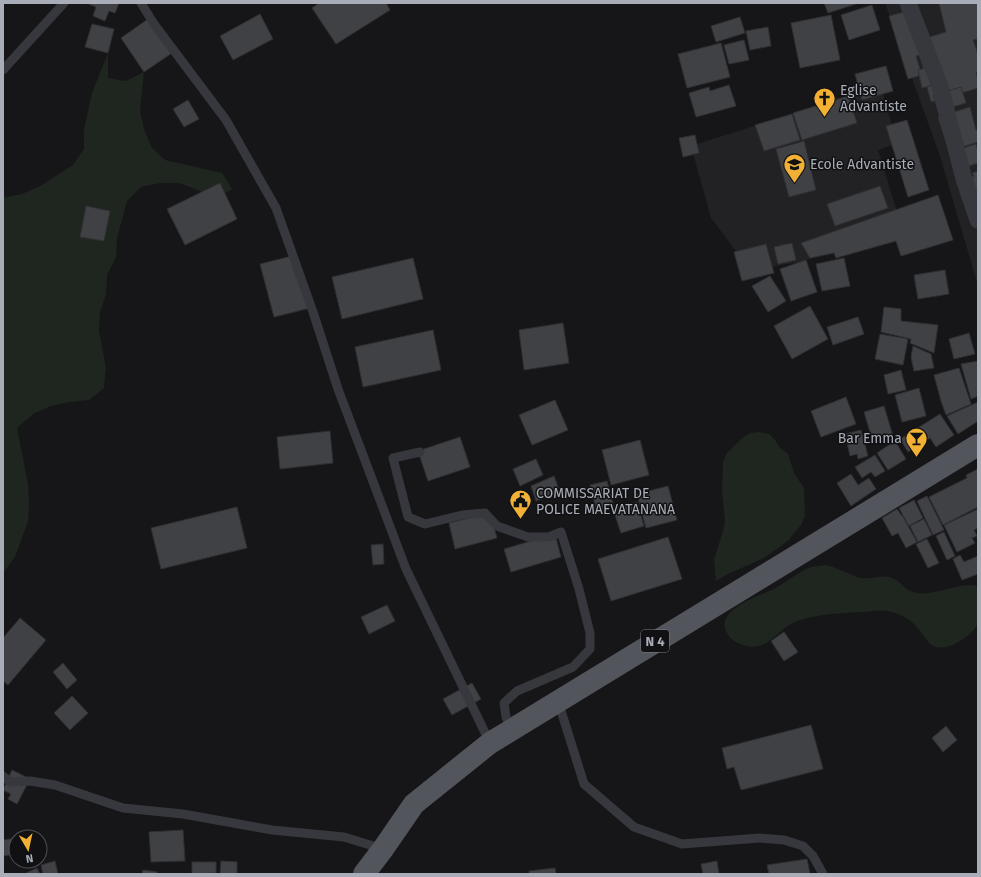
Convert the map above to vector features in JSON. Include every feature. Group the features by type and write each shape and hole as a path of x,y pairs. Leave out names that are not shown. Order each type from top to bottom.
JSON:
{"main road":[{"name":"N 4","path":"364,874 414,804 490,743 558,700 978,445"}],"street":[{"path":"908,3 940,86 964,179 978,220"}],"lane":[{"path":"3,70 64,3"},
{"path":"141,3 154,24 226,120 276,208 338,389 406,570 490,743"},
{"path":"420,452 393,458 408,517 425,524 485,513 497,526 528,537 549,537 561,532 579,589 590,633 590,649 573,667 517,691 504,703 506,718 512,730"},
{"path":"558,700 584,784 634,827 682,844 728,842 760,838 784,840 803,846 813,856 823,874"},
{"path":"3,776 10,782 30,782 56,786 123,808 183,814 272,830 344,837 383,849"}],"shaded area":[{"path":"885,3 978,3 978,286 940,156"},
{"path":"108,53 108,78 126,81 144,72 140,111 144,129 152,148 165,160 222,173 232,189 215,199 198,190 179,183 160,183 141,187 127,201 117,238 116,257 107,275 106,294 100,312 99,331 106,368 104,388 89,400 51,406 33,414 17,428 28,484 28,521 15,557 3,573 3,198 22,194 40,186 73,165 84,149 84,130 92,93"},
{"name":"Ecole Advantiste","path":"881,87 897,143 878,150 901,225 823,255 799,262 763,268 746,264 711,218 691,146"},
{"path":"759,432 769,434 780,448 788,454 794,473 804,488 805,516 801,525 789,540 781,546 764,558 716,581 714,560 725,521 722,491 723,462 727,453 741,439 750,433"},
{"path":"826,565 861,578 892,578 909,590 918,593 933,592 970,585 978,586 978,623 970,634 962,640 943,648 932,645 928,642 909,620 894,613 884,611 832,614 802,619 786,627 764,644 751,647 738,643 727,633 725,625 727,617 739,605 776,588 806,569"}],"building":[{"path":"86,3 119,3 115,13 109,11 105,21 93,16 96,7"},
{"path":"319,3 386,3 390,10 336,44 312,8"},
{"path":"824,3 859,3 828,13"},
{"path":"939,3 978,3 978,39 973,40 978,54 978,72 976,73 978,88 931,102 926,83 928,82 919,55 916,56 922,75 908,79 889,16 904,12 926,38 946,32"},
{"path":"872,5 880,30 849,40 841,15"},
{"path":"260,14 273,39 233,60 220,36"},
{"path":"831,15 840,60 800,68 791,23"},
{"path":"740,17 745,33 716,42 711,26"},
{"path":"148,19 172,53 144,72 121,38"},
{"path":"92,24 114,29 108,53 85,47"},
{"path":"768,27 771,46 750,50 746,31"},
{"path":"744,40 749,60 729,64 724,45"},
{"path":"721,43 730,77 687,88 678,54"},
{"path":"886,66 893,91 862,100 855,74"},
{"path":"933,66 938,84 922,88 918,70"},
{"path":"729,85 736,106 696,117 689,93 709,87 710,91"},
{"path":"961,87 966,103 952,107 940,116 933,95"},
{"name":"Eglise Advantiste","path":"848,96 857,123 802,140 793,113"},
{"path":"188,100 199,119 184,127 173,109"},
{"path":"970,107 976,130 978,129 978,142 949,151 938,117"},
{"path":"792,114 800,140 764,151 755,125"},
{"path":"907,120 929,190 908,197 886,126"},
{"path":"695,135 699,153 683,157 679,138"},
{"path":"804,141 816,190 789,197 776,149"},
{"path":"976,144 978,151 978,163 960,169 954,151"},
{"path":"978,171 978,205 959,181 974,176 972,173"},
{"path":"220,183 237,219 185,245 167,209"},
{"path":"880,186 888,208 835,226 827,204"},
{"path":"938,195 953,240 901,256 896,241 836,258 834,253 810,258 801,243"},
{"path":"86,206 110,211 104,241 80,237"},
{"path":"792,243 796,260 778,264 774,247"},
{"path":"766,244 774,273 742,281 734,252"},
{"path":"296,255 310,308 274,317 260,264"},
{"path":"413,258 423,299 342,319 332,277"},
{"path":"844,258 850,286 822,291 816,264"},
{"path":"806,260 817,292 791,301 780,269"},
{"path":"945,270 949,294 918,299 914,275"},
{"path":"770,276 786,301 768,312 752,286"},
{"path":"810,306 828,339 792,359 774,326"},
{"path":"884,307 901,309 901,321 938,325 934,353 910,343 911,339 881,332"},
{"path":"858,317 864,334 833,345 827,327"},
{"path":"563,323 569,363 524,370 519,330"},
{"path":"433,330 441,370 363,387 355,347"},
{"path":"969,333 975,354 954,359 949,339"},
{"path":"880,334 908,339 903,365 875,359"},
{"path":"913,346 931,354 934,368 914,371 911,357"},
{"path":"978,361 978,396 971,399 961,364"},
{"path":"959,368 971,404 946,415 934,375"},
{"path":"901,370 906,390 888,394 884,375"},
{"path":"919,388 926,416 902,422 895,395"},
{"path":"846,397 856,424 821,437 811,411"},
{"path":"555,400 568,430 532,445 519,415"},
{"path":"978,402 978,421 958,434 947,416"},
{"path":"884,406 893,436 873,442 864,412"},
{"path":"940,414 954,435 936,447 930,438 908,452 900,439"},
{"path":"861,430 868,456 858,459 857,454 850,456 845,434"},
{"path":"330,431 333,463 280,469 277,437"},
{"path":"460,437 470,467 428,481 418,451"},
{"path":"640,440 649,475 611,485 602,450"},
{"path":"895,441 906,459 888,470 877,453"},
{"path":"875,455 885,471 875,477 871,472 862,478 855,467"},
{"path":"536,459 543,475 520,486 513,469"},
{"path":"978,469 978,507 943,525 929,497 967,478 966,475"},
{"path":"851,474 858,485 869,478 876,489 851,506 837,483"},
{"path":"554,476 560,492 536,501 531,486"},
{"path":"607,481 614,507 597,512 590,485"},
{"path":"668,486 677,520 646,528 637,494"},
{"path":"927,496 944,530 933,535 917,501"},
{"path":"914,500 923,518 909,526 899,508"},
{"path":"637,502 644,526 621,533 613,509"},
{"path":"237,507 247,548 161,569 151,528"},
{"path":"897,509 917,542 906,548 898,533 892,536 882,518"},
{"path":"978,509 978,528 974,530 977,536 972,538 975,543 957,552 944,525"},
{"path":"490,513 497,538 455,549 449,523"},
{"path":"924,519 932,535 918,542 910,526"},
{"path":"944,532 955,556 947,560 936,536"},
{"path":"555,534 561,557 511,572 504,549"},
{"path":"668,537 682,579 611,601 598,559"},
{"path":"927,539 939,563 928,568 916,544"},
{"path":"383,544 384,564 373,565 371,545"},
{"path":"960,555 964,562 978,556 978,574 962,580 953,559"},
{"path":"387,605 395,621 369,634 361,617"},
{"path":"20,618 46,640 8,685 3,681 3,638"},
{"path":"784,632 798,652 784,661 771,641"},
{"path":"63,663 77,680 67,689 53,672"},
{"path":"472,683 481,699 452,715 443,699"},
{"path":"72,696 88,713 70,730 54,713"},
{"path":"811,725 823,769 741,790 734,767 727,769 722,748"},
{"path":"946,726 957,740 943,752 932,738"},
{"path":"12,770 30,779 17,804 8,799 11,794 3,790"},
{"path":"183,830 185,861 151,862 149,832"},
{"path":"8,839 8,855 3,856 3,840"},
{"path":"807,859 810,874 769,874 767,865"},
{"path":"55,861 58,874 43,874 42,869 48,869 48,863"},
{"path":"221,861 237,862 237,874 220,874"},
{"path":"717,861 719,874 703,874 701,864"},
{"path":"192,862 216,862 216,873 192,874"},
{"path":"555,868 556,874 529,874 529,871"},
{"path":"38,869 40,874 24,874"},
{"path":"143,870 157,872 157,874 142,874"}],"place":[{"name":"Eglise Advantiste","path":"825,118"},
{"name":"Ecole Advantiste","path":"795,184"},
{"name":"Bar Emma","path":"917,458"},
{"name":"COMMISSARIAT DE POLICE MAEVATANANA","path":"520,520"}]}
